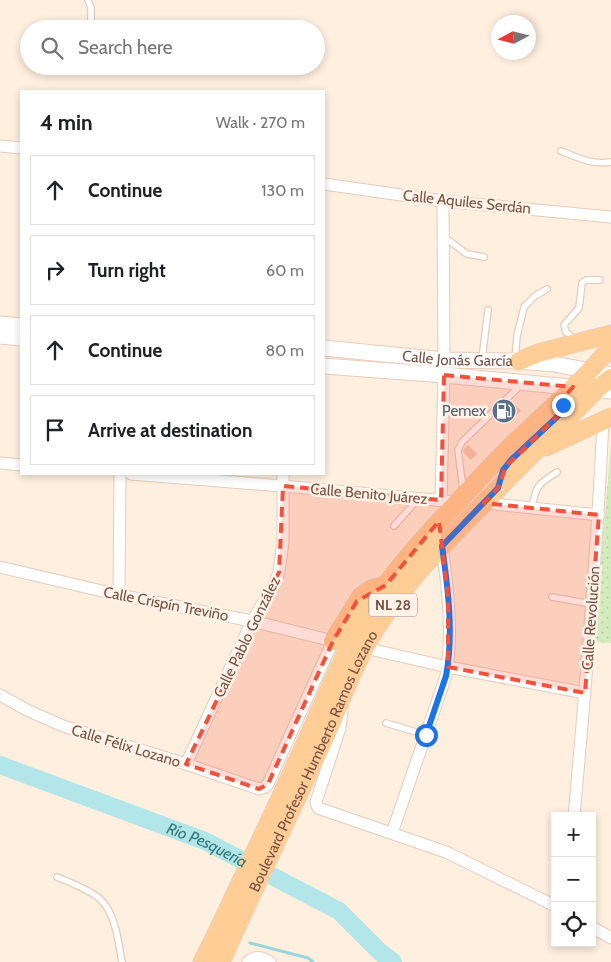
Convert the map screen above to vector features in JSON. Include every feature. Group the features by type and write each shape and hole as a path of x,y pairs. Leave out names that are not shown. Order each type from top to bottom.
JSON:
{"main road":[{"path":"517,361 538,353 611,334"},
{"name":"Boulevard Profesor Humberto Ramos Lozano","path":"315,741 335,676 364,617 386,584 454,501 590,372 611,347"},
{"name":"Boulevard Profesor Humberto Ramos Lozano","path":"202,962 222,940 315,741 345,690 365,648 391,607 442,546 534,453 604,390 611,377"},
{"path":"498,488 506,466 562,412 568,392"},
{"path":"534,453 607,418"},
{"path":"442,546 441,527 454,501"},
{"path":"333,641 361,596 371,589 386,584"},
{"name":"Boulevard Profesor Humberto Ramos Lozano","path":"221,962 222,940"}],"street":[{"path":"0,146 20,148"},
{"name":"Calle Aquiles Serdán","path":"325,184 443,200 611,217"},
{"path":"443,200 444,367 454,501"},
{"path":"0,324 20,326"},
{"path":"0,336 20,338"},
{"name":"Calle Jonás García","path":"325,348 444,367 568,392 604,390"},
{"name":"Calle Jonás García","path":"325,366 444,367 482,361 517,361 554,364 611,377"},
{"name":"Calle Revolución","path":"574,812 607,418"},
{"path":"0,463 20,465"},
{"path":"119,595 120,475"},
{"name":"Calle Benito Juárez","path":"157,475 284,480 418,499 454,501"},
{"name":"Calle Pablo González","path":"186,764 252,621 275,583 279,572 284,480"},
{"path":"484,503 599,515"},
{"path":"392,833 448,667 448,597 442,546"},
{"name":"Calle Crispín Treviño","path":"0,567 119,595 252,621 333,641"},
{"name":"Calle Félix Lozano","path":"0,695 29,711 63,726 256,788 262,788 268,784 333,641"},
{"path":"365,648 448,667 585,693"},
{"path":"345,690 340,728 316,802 318,808 446,852 551,904"},
{"path":"596,929 611,938"},
{"path":"248,962 255,957 267,960"}],"lane":[{"path":"88,0 92,8 91,20"},
{"path":"561,151 592,163 611,162"},
{"path":"443,236 467,254 484,257"},
{"path":"574,343 572,337 566,332 564,324 579,308 582,283 586,280 600,280"},
{"path":"517,361 517,336 524,307 535,296 547,289"},
{"path":"482,361 488,310"},
{"path":"454,501 458,450 462,442 522,383"},
{"path":"532,508 536,490 544,480 557,472"},
{"path":"394,526 418,499"},
{"path":"552,597 592,604"},
{"path":"386,723 426,735"},
{"path":"57,877 99,898 106,906 116,932 122,962"}],"highlighted area":[{"path":"444,375 573,387 564,397 562,412 506,466 498,488 484,503 599,515 585,693 448,667 448,597 439,521 386,585 357,601 333,641 268,784 259,789 186,764 279,572 283,486 441,500"}],"green space":[{"path":"611,443 611,643 594,642"}],"building":[{"path":"512,401 521,411 509,422 502,414 496,420 494,418"},
{"name":"Pemex","path":"468,445 477,454 471,460 463,452"}],"waterway":[{"name":"Río Pesquería","path":"0,765 205,841 339,911 380,952 393,962"},
{"path":"250,943 308,958 313,962"}],"place":[{"name":"Pemex","path":"504,411"}],"route":[{"path":"426,735 448,667 448,597 442,546 498,488 506,466 517,453 562,412 563,405"}]}
